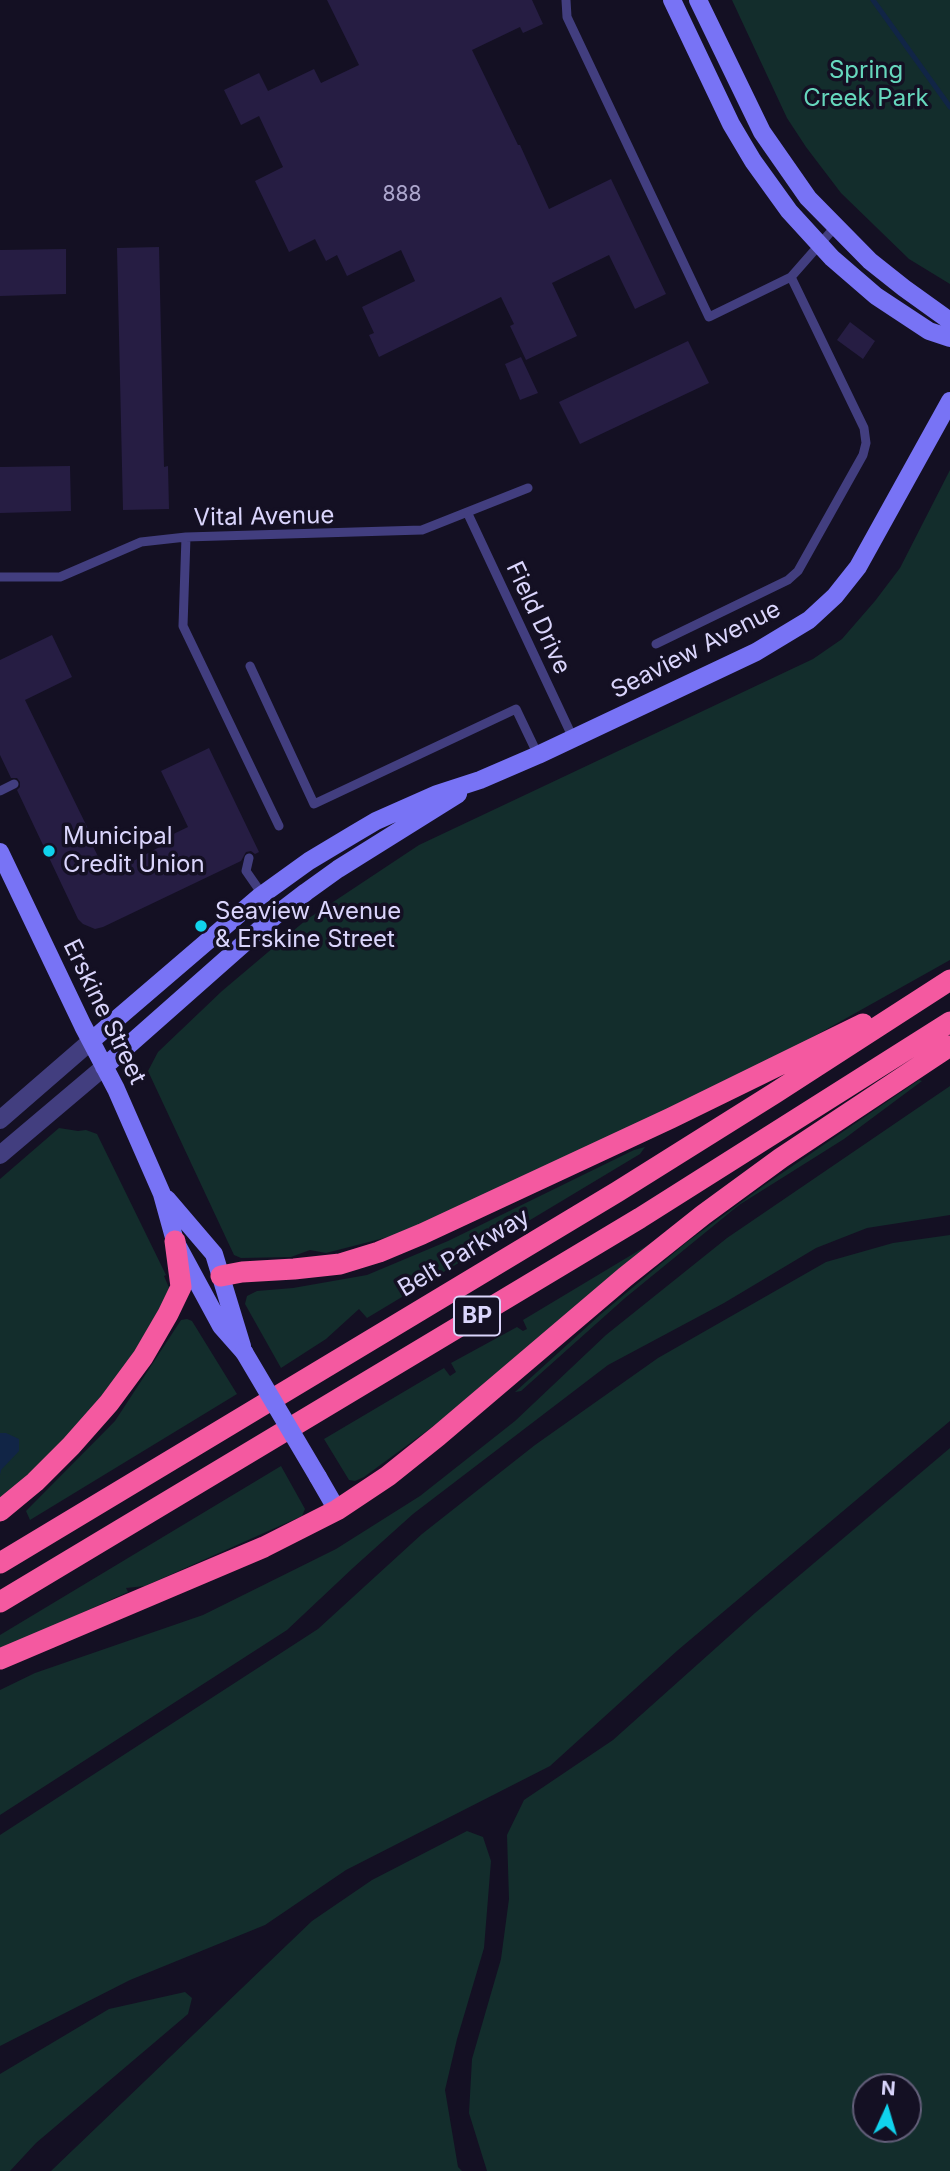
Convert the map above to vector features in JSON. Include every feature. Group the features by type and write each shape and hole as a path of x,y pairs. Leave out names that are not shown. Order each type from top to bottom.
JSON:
{"highway":[{"name":"Belt Parkway","path":"0,1563 617,1192 950,980"},
{"path":"221,1276 340,1264 379,1252 648,1129 812,1047 929,994"},
{"name":"BP","path":"0,1602 640,1218 950,1022"},
{"path":"0,1659 264,1548 337,1510 388,1476 438,1436 694,1222 781,1158 950,1046"},
{"path":"0,1511 71,1447 109,1403 143,1357 181,1287 175,1241"}],"main road":[{"path":"672,0 741,142 778,196 818,244 860,284 929,331 950,338"},
{"path":"698,0 762,132 808,198 887,275 950,321"},
{"name":"Seaview Avenue","path":"90,1041 262,894 309,861 376,821 538,755 773,643 808,620 847,583 858,567 950,401"},
{"name":"Seaview Avenue","path":"104,1067 276,915 306,892 480,780"},
{"name":"Erskine Street","path":"0,852 90,1041 116,1088 162,1194 175,1241 221,1326 244,1352 337,1510"},
{"name":"Erskine Street","path":"162,1194 214,1254 244,1352"}],"street":[{"path":"0,1120 90,1041"},
{"path":"0,1155 104,1067"}],"lane":[{"path":"566,0 567,17 709,317 791,277 835,227"},
{"path":"656,644 788,580 798,571 863,455 866,443 864,428 791,277"},
{"name":"Vital Avenue","path":"0,577 60,577 141,542 186,537 422,530 528,488"},
{"name":"Field Drive","path":"467,514 573,738"},
{"path":"186,537 183,626 279,826"},
{"path":"250,666 314,804 516,709 538,755"},
{"path":"0,791 14,784"},
{"path":"246,871 248,858"},
{"path":"237,863 262,894"}],"green space":[{"name":"Spring Creek Park","path":"732,0 950,0 950,284 909,259 841,193 787,118"},
{"path":"950,470 950,960 802,1043 618,1135 396,1235 326,1253 310,1250 291,1257 241,1258 234,1255 148,1071 158,1052 222,991 306,920 419,845 813,659 842,639 900,568"},
{"path":"919,1080 922,1081 844,1139 739,1205 625,1298 521,1391 515,1392 601,1314 687,1242 766,1184"},
{"path":"950,1086 950,1215 867,1228 816,1248 724,1303 608,1365 413,1514 287,1630 0,1815 0,1690 35,1673 203,1615 336,1549 420,1496 515,1421 606,1335 727,1238"},
{"path":"59,1128 86,1130 97,1134 166,1275 164,1276 170,1290 118,1381 40,1467 0,1500 0,1179"},
{"path":"645,1147 640,1154 367,1318 359,1309 326,1339 281,1368 245,1304 247,1296 257,1291 293,1288 367,1275 448,1241"},
{"path":"668,1233 439,1422 364,1477 355,1481 349,1480 324,1439 444,1368 450,1376 456,1372 451,1363 517,1327 523,1331 527,1329 523,1320"},
{"path":"950,1235 950,1421 678,1650 550,1766 346,1870 265,1925 130,1980 0,2046 0,1835 318,1629 422,1534 535,1445 658,1358 826,1262 893,1243"},
{"path":"181,1320 192,1321 237,1394 30,1520 26,1511 115,1421"},
{"path":"950,1448 950,2171 487,2171 469,2113 472,2059 501,1959 509,1899 507,1835 524,1800 613,1740 755,1613"},
{"path":"281,1466 305,1509 302,1516 145,1586 126,1588 128,1592 0,1650 0,1635"},
{"path":"467,1831 483,1837 491,1861 484,1948 445,2090 458,2167 462,2171 51,2171 312,1921 372,1880"},
{"path":"185,1992 192,1998 188,2014 36,2143 10,2171 0,2171 0,2074 109,2009"}],"water":[{"path":"0,1433 19,1439 19,1451 1,1470 0,1475"}],"building":[{"path":"327,0 532,0 543,24 523,33 520,27 472,50 549,209 611,179 666,294 635,309 609,255 552,283 577,336 526,360 510,326 514,324 501,297 379,357 369,335 374,333 362,307 415,281 401,250 347,276 337,255 326,261 315,239 289,252 255,181 283,167 259,116 241,125 224,90 259,73 268,91 314,69 321,83 359,65"},
{"path":"159,247 164,467 168,466 169,509 123,510 117,248"},
{"path":"66,249 66,294 0,296 0,250"},
{"path":"850,322 875,341 863,359 837,340"},
{"path":"688,341 709,383 580,444 559,402"},
{"path":"521,357 538,393 520,400 505,364"},
{"path":"70,466 71,511 0,513 0,467"},
{"path":"52,635 72,677 25,700 93,839 90,840 107,875 167,843 165,838 188,827 161,771 209,748 259,852 246,852 241,861 103,927 95,929 78,919 17,790 20,782 17,778 11,778 0,755 0,660"}],"waterway":[{"path":"873,0 950,107"}],"place":[{"name":"Municipal Credit Union","path":"49,851"},
{"name":"Seaview Avenue & Erskine Street","path":"201,926"}]}
